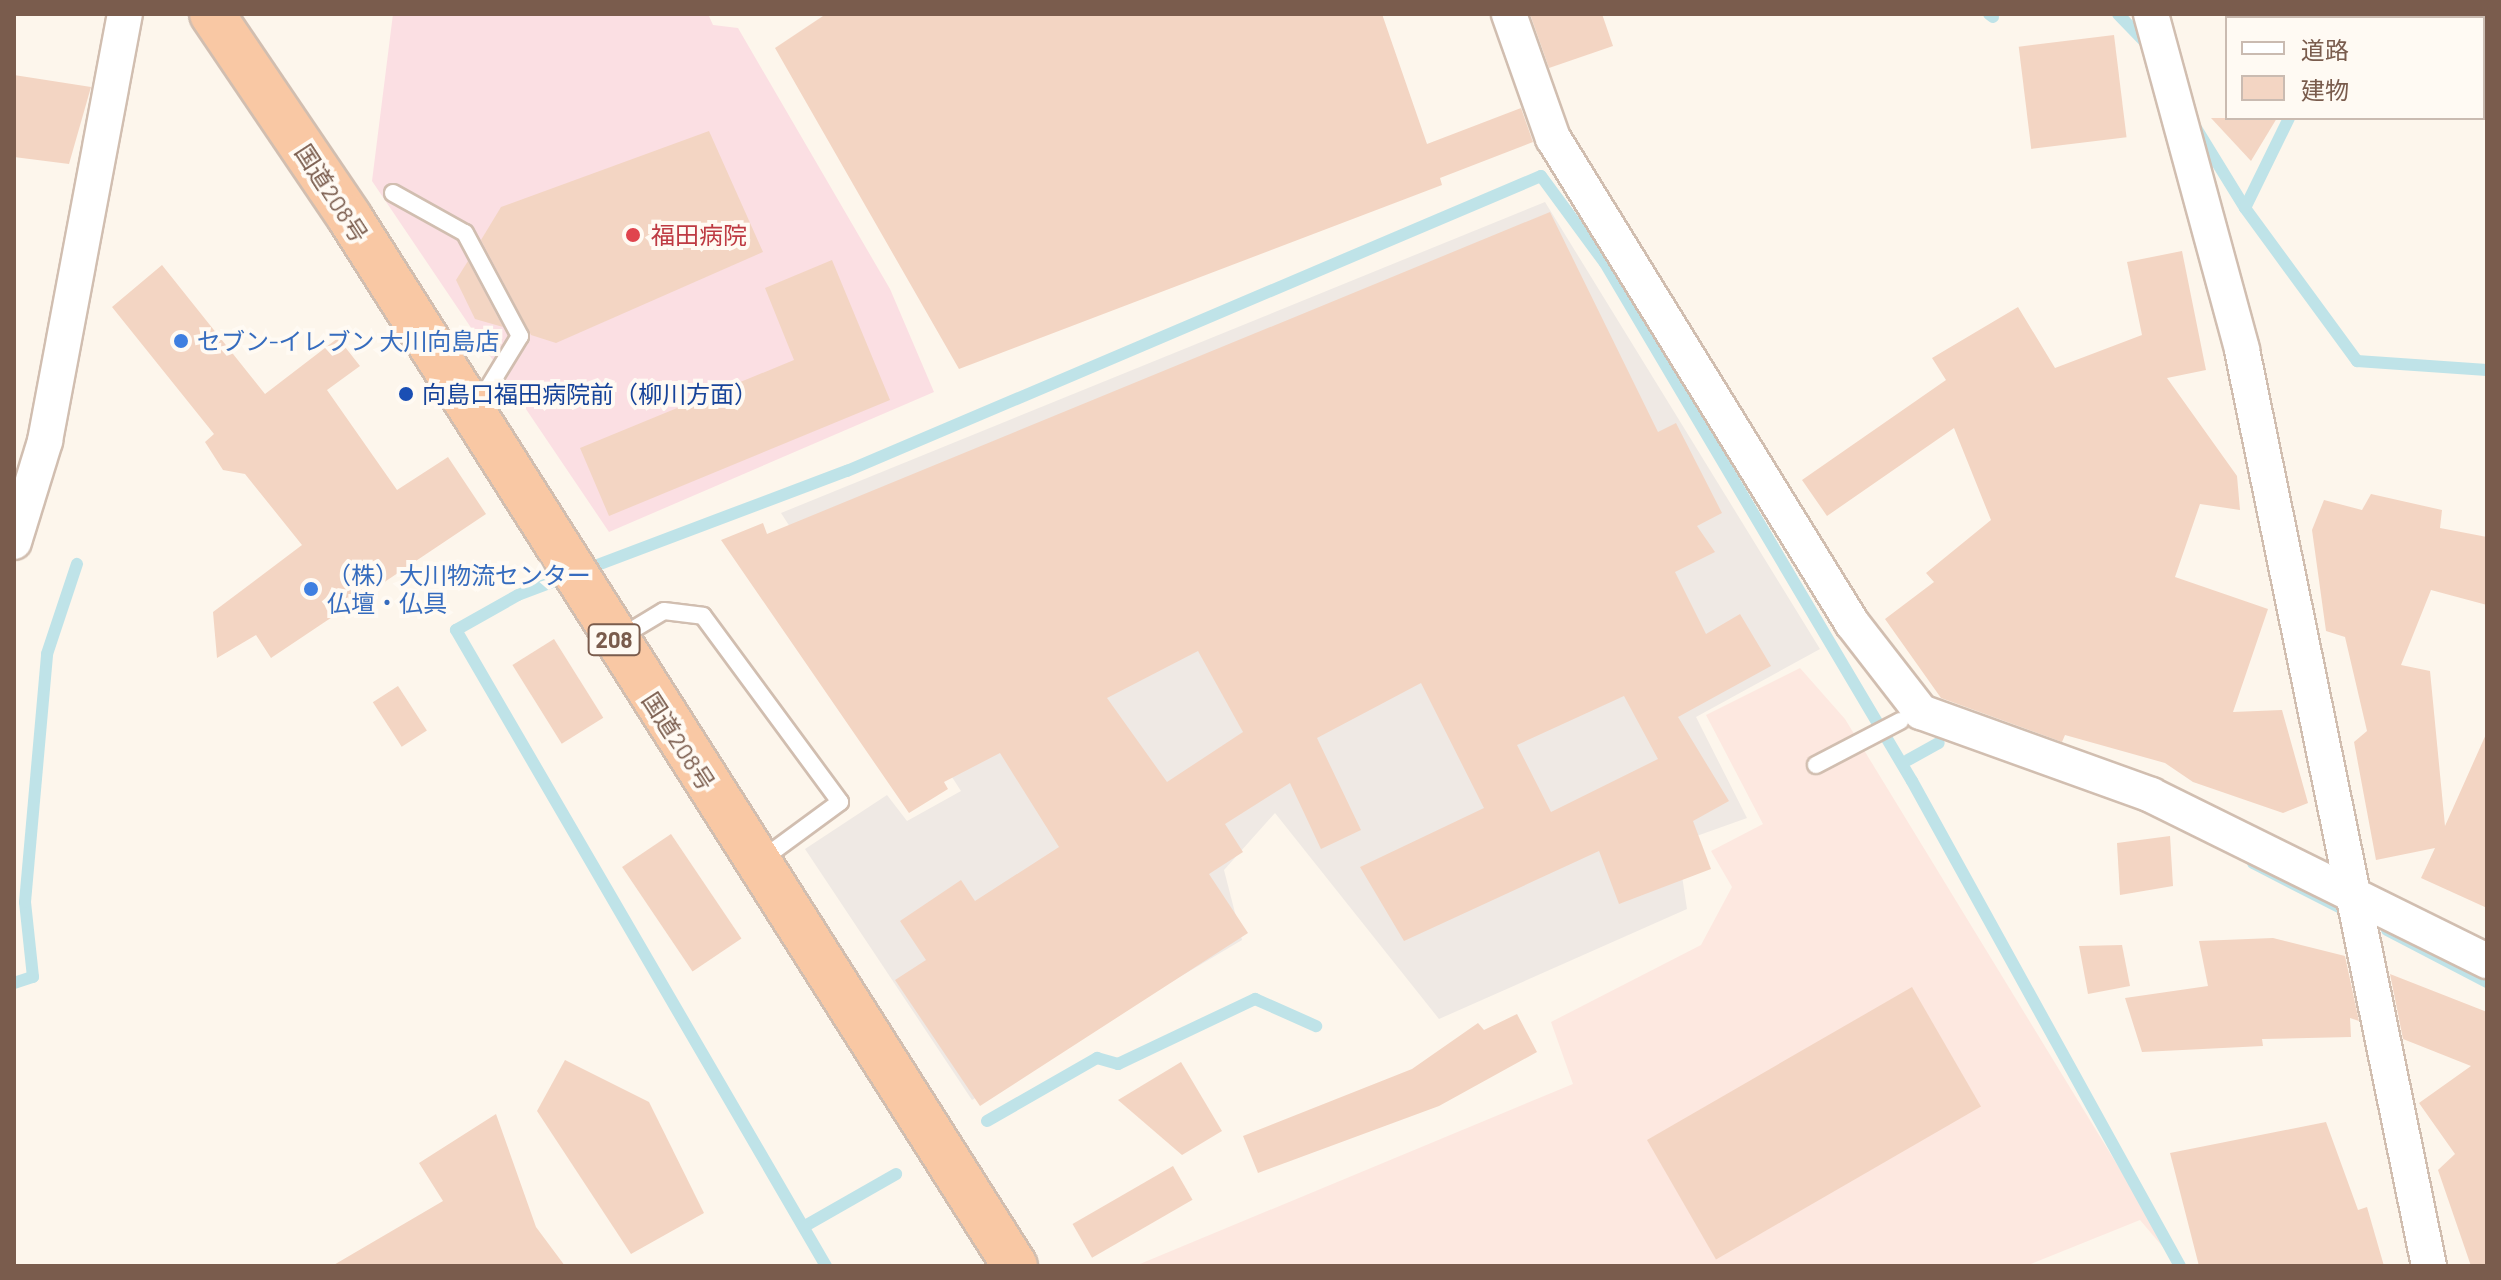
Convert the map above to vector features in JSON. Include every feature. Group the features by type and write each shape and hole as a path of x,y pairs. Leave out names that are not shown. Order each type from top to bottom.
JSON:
{"highway":[{"name":"国道208号","path":"212,14 350,218 614,640 1015,1266"}],"street":[{"path":"14,542 45,441 125,14"},
{"path":"1509,14 1553,138 1852,623 1921,712 2151,795 2487,961"},
{"path":"2151,14 2242,350 2429,1266"}],"lane":[{"path":"393,193 465,233 520,336 472,415"},
{"path":"614,640 664,611 703,616 840,802 757,863"},
{"path":"1816,765 1900,721"}],"shaded area":[{"name":"福田病院","path":"393,14 708,14 713,25 738,28 890,289 934,392 609,532 372,181"},
{"path":"1545,202 1820,649 1696,717 1747,818 1677,843 1687,909 1439,1019 1275,813 1224,870 1242,940 972,1100 805,849 887,795 907,821 961,791 781,513"},
{"path":"1800,668 1845,719 2179,1266 2140,1220 2026,1266 1135,1266 1573,1084 1551,1022 1701,945 1732,887 1711,851 1763,824 1706,715"}],"building":[{"path":"826,14 1382,14 1427,144 1521,108 1533,142 1440,178 1442,185 959,369 775,48"},
{"path":"1530,14 1602,14 1613,46 1549,68"},
{"path":"2114,35 2127,137 2031,149 2019,47"},
{"path":"14,75 91,87 69,164 14,157"},
{"path":"2211,118 2276,120 2251,161"},
{"path":"709,131 763,252 556,343 531,335 481,240 501,207"},
{"path":"1550,212 1658,432 1676,423 1722,513 1697,526 1715,552 1675,572 1706,634 1740,614 1771,666 1678,717 1729,801 1693,821 1711,869 1619,904 1599,851 1404,941 1360,867 1484,808 1421,683 1317,738 1361,830 1321,849 1290,783 1225,824 1243,852 1209,874 1248,933 980,1106 895,980 926,960 900,921 961,880 975,901 1059,847 1000,753 944,782 948,789 909,813 721,540 763,523 767,534","holes":["1198,651 1243,732 1167,782 1107,698","1624,696 1658,759 1551,812 1517,745"]},
{"path":"2182,251 2206,370 2167,378 2237,476 2240,510 2200,504 2175,577 2268,609 2233,712 2282,710 2308,803 2283,813 2193,782 2165,763 2065,735 2062,742 1941,698 1885,619 1934,582 1926,573 1991,520 1954,428 1827,516 1802,480 1946,380 1932,358 2018,307 2055,368 2142,335 2127,262"},
{"path":"832,260 890,400 609,516 580,448 794,360 765,288"},
{"path":"468,261 503,327 475,319 456,280"},
{"path":"162,265 265,394 338,338 360,366 327,390 397,490 448,457 486,514 271,658 256,635 217,658 213,612 302,545 245,474 223,470 205,442 214,434 112,307"},
{"path":"2371,494 2442,510 2440,528 2487,537 2487,605 2431,590 2401,665 2430,671 2445,826 2487,732 2487,908 2421,878 2435,848 2376,860 2354,742 2367,731 2345,637 2326,631 2312,530 2324,500 2362,510"},
{"path":"554,639 603,718 562,744 512,665"},
{"path":"398,686 427,730 402,747 373,702"},
{"path":"671,834 741,938 693,971 622,867"},
{"path":"2170,836 2173,886 2120,895 2117,843"},
{"path":"2273,938 2345,956 2359,1021 2350,1018 2351,1037 2262,1039 2263,1046 2142,1052 2125,998 2208,986 2199,941"},
{"path":"2122,945 2130,986 2088,994 2079,946"},
{"path":"2390,974 2487,1012 2487,1266 2471,1266 2438,1170 2455,1154 2419,1103 2471,1066 2403,1039"},
{"path":"1912,987 1981,1107 1716,1260 1647,1140"},
{"path":"1517,1014 1537,1052 1439,1106 1258,1173 1243,1136 1412,1069 1478,1023 1484,1030"},
{"path":"565,1060 649,1102 704,1213 631,1254 537,1111"},
{"path":"1181,1062 1222,1131 1182,1155 1118,1100"},
{"path":"496,1114 536,1227 565,1266 332,1266 443,1201 419,1163"},
{"path":"2326,1122 2358,1210 2367,1207 2384,1266 2199,1266 2170,1153"},
{"path":"1173,1166 1192,1200 1092,1258 1073,1224"}],"waterway":[{"path":"1989,14 1993,17"},
{"path":"2118,14 2145,42"},
{"path":"2245,208 2288,120"},
{"path":"2194,125 2245,208 2357,361 2487,370"},
{"path":"826,1266 456,630 518,595 847,471 1541,176 1605,263 1912,781 2180,1266"},
{"path":"14,983 33,977 25,902 47,654 77,564"},
{"path":"1908,760 1939,743"},
{"path":"2253,863 2339,907"},
{"path":"2387,930 2487,982"},
{"path":"987,1121 1097,1058 1118,1064 1255,999 1316,1026"},
{"path":"805,1226 896,1174"}],"place":[{"name":"福田病院","path":"633,235"},
{"name":"セブン-イレブン 大川向島店","path":"181,341"},
{"name":"向島口福田病院前（柳川方面）","path":"406,394"},
{"name":"（株）大川物流センター 仏壇・仏具","path":"311,589"}]}
